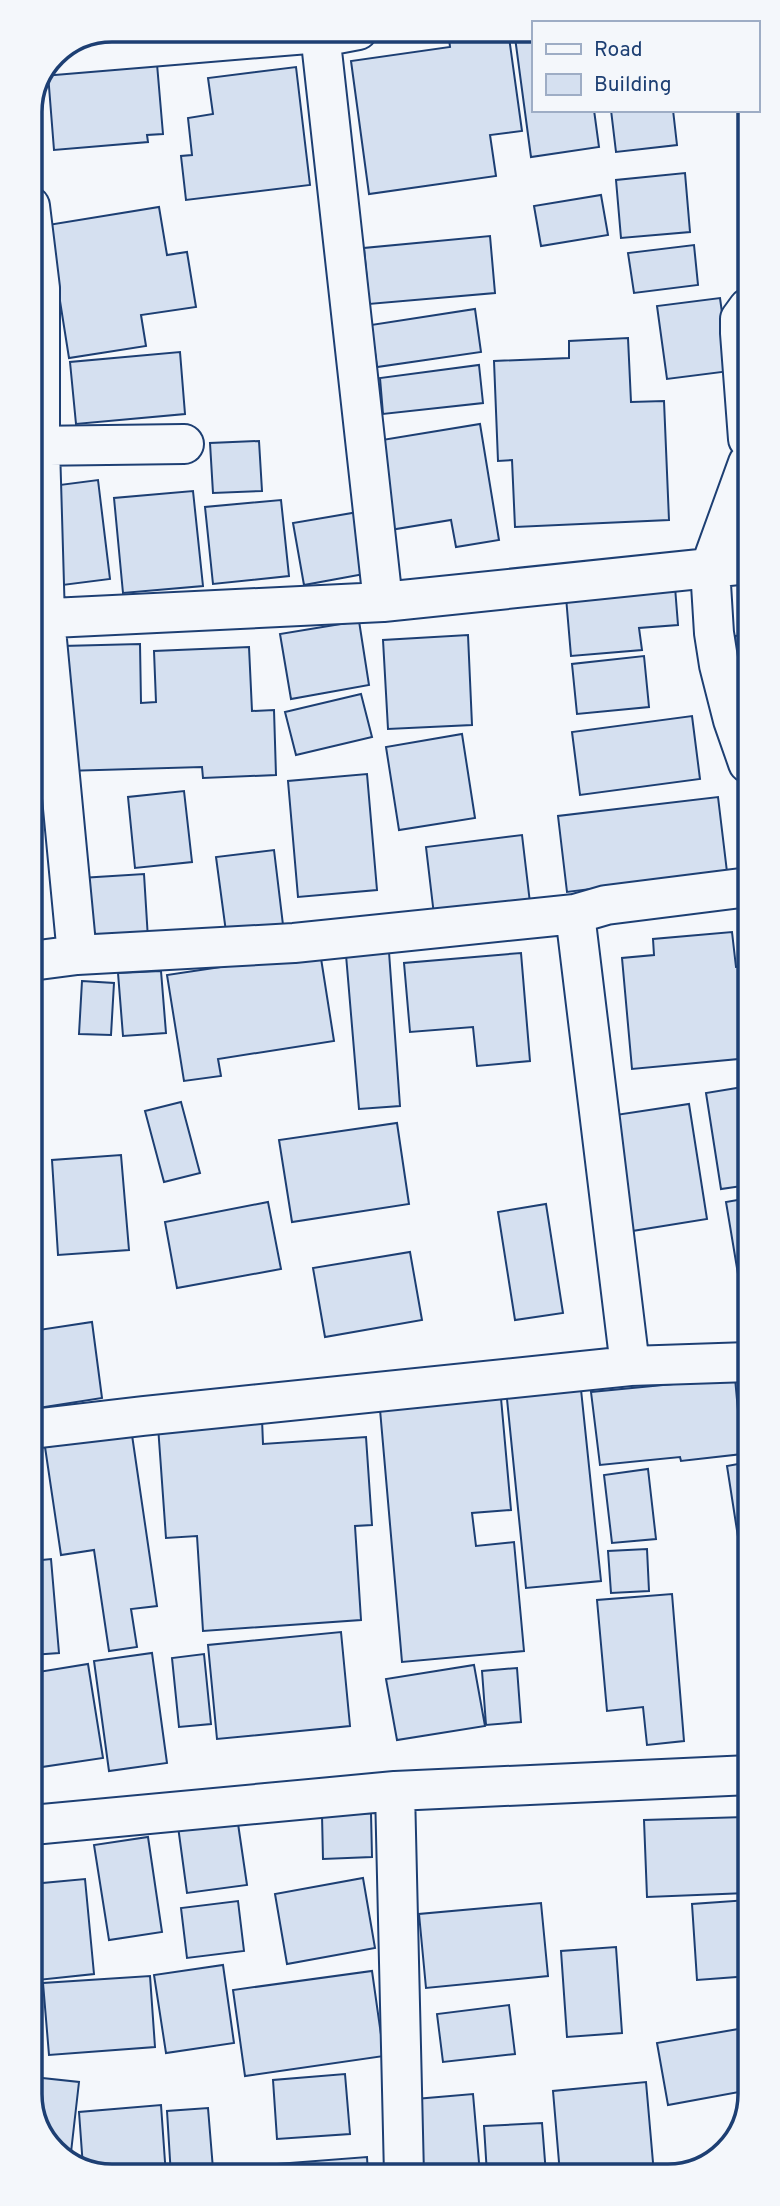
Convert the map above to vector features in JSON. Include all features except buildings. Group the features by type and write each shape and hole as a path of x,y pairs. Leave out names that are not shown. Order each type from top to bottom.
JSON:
{"street":[{"path":"74,53 214,42"},
{"path":"339,42 383,602"},
{"path":"42,446 184,444"},
{"path":"738,491 710,568 719,665 738,734"},
{"path":"42,619 383,602 738,565"},
{"path":"42,654 77,956"},
{"path":"42,960 294,943 575,914 606,905 738,888"},
{"path":"575,914 631,1366"},
{"path":"42,1428 631,1366 738,1362"},
{"path":"42,1824 395,1791 738,1776"},
{"path":"395,1791 404,2164"}]}
